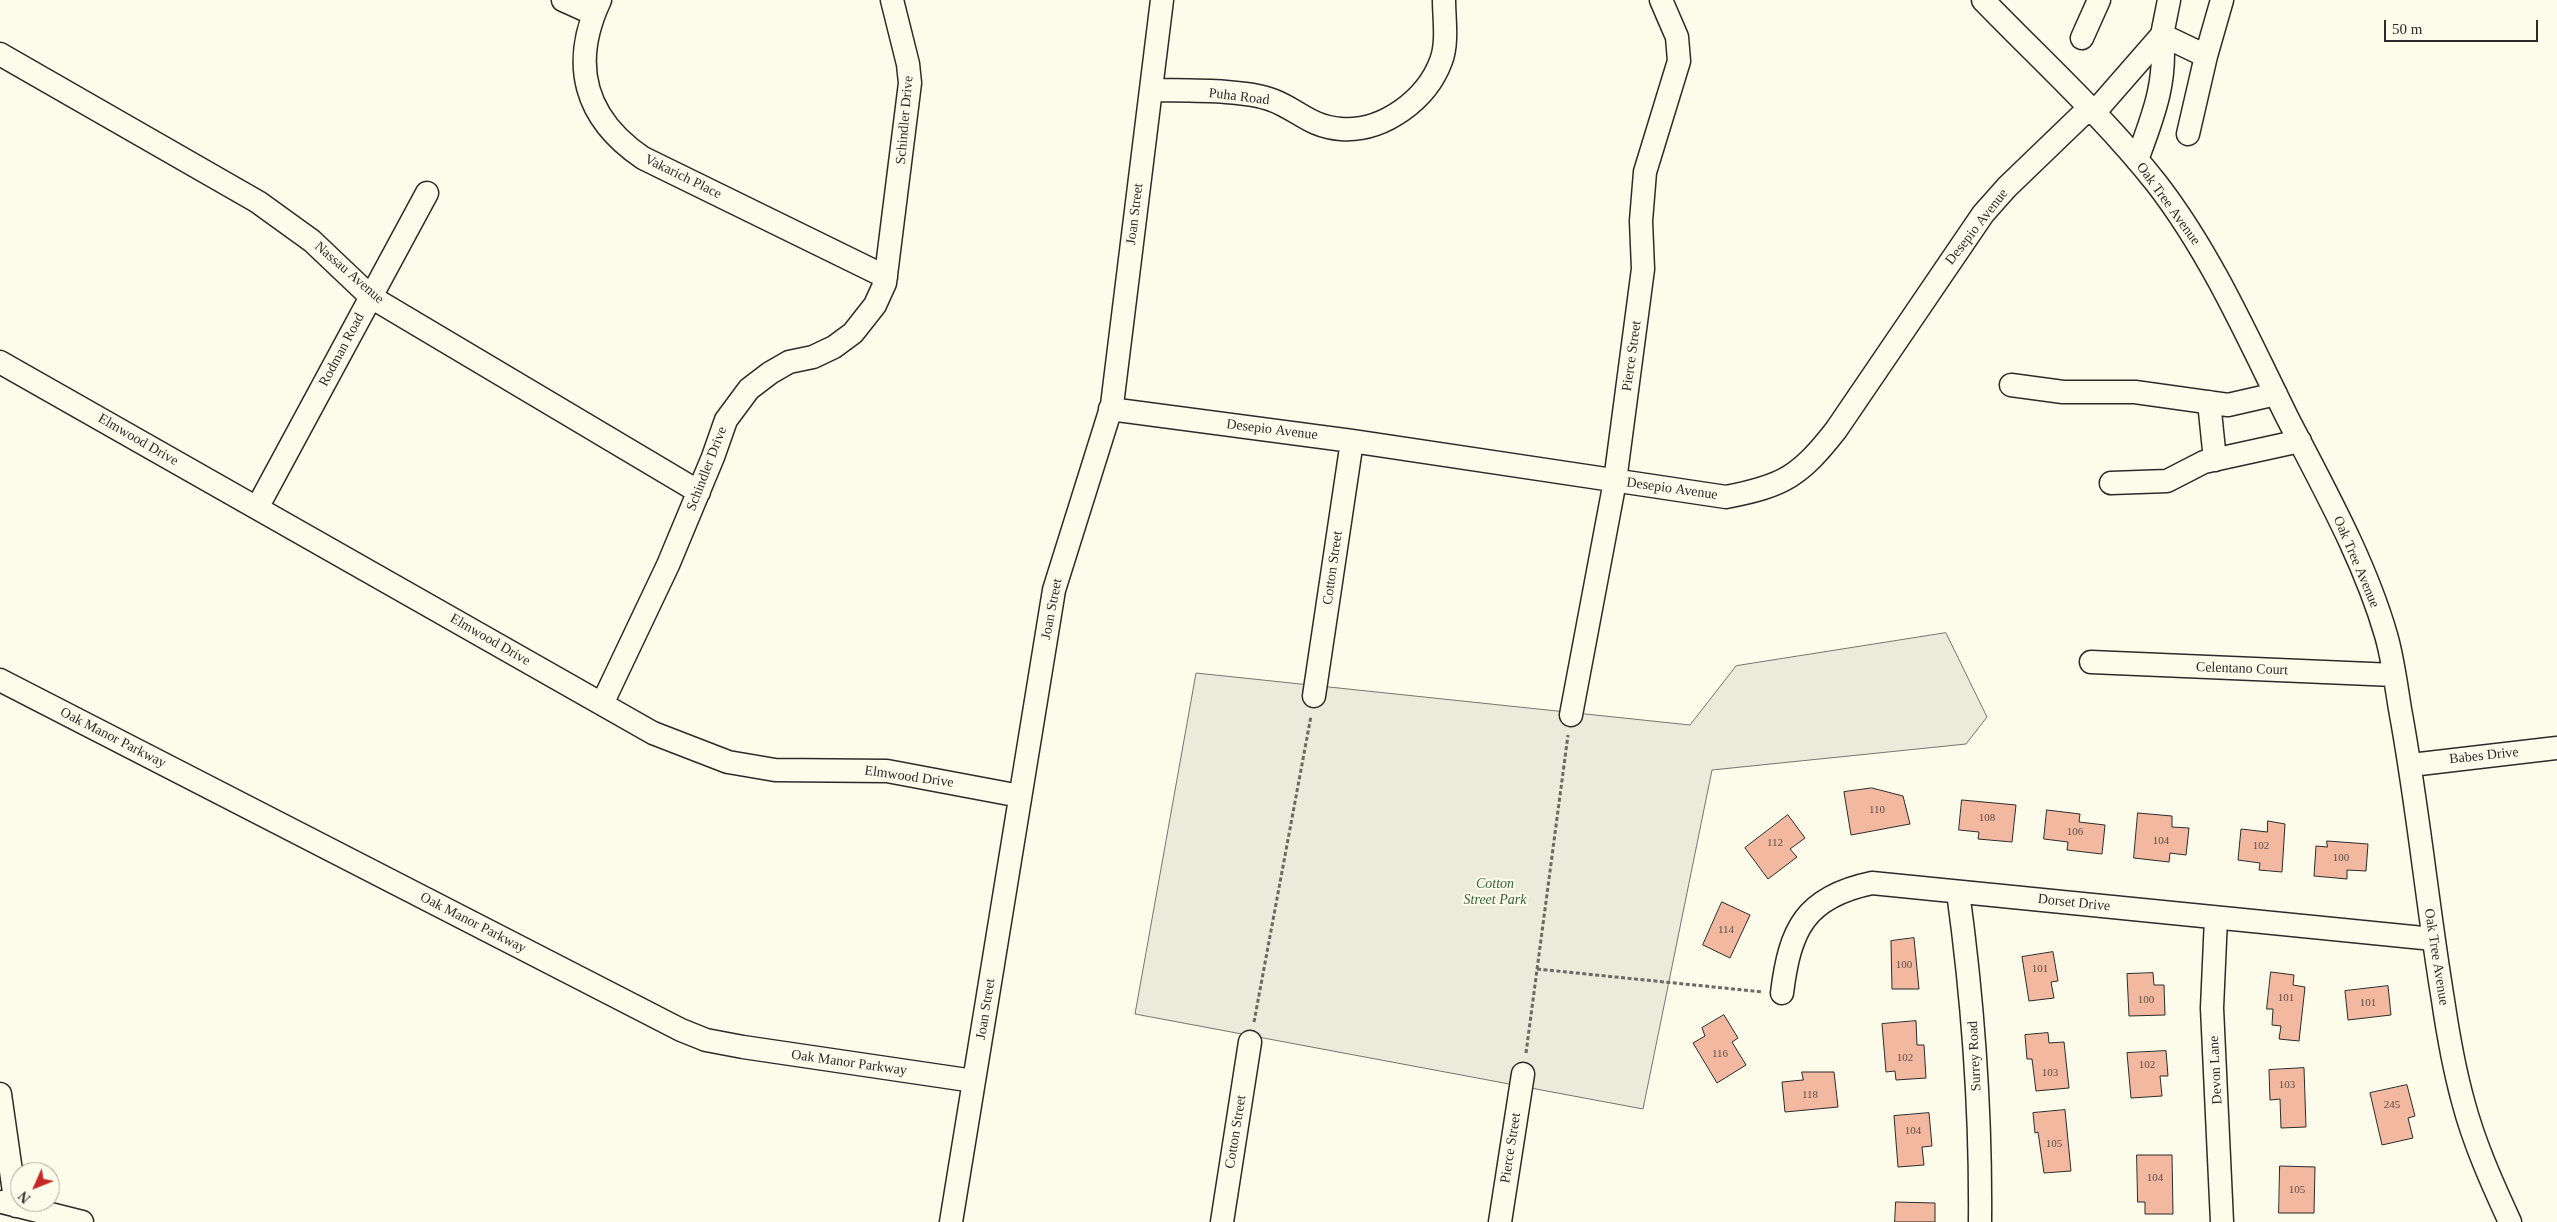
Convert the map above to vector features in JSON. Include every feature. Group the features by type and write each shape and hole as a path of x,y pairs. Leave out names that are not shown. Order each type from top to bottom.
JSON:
{"street":[{"path":"563,0 597,7"},
{"name":"Schindler Drive","path":"602,704 668,565 699,492 726,420 740,398 770,373 789,362 813,357 834,347 853,333 876,305 886,277 910,83 908,64 892,0"},
{"name":"Joan Street","path":"952,1222 1054,590 1110,409 1162,0"},
{"name":"Puha Road","path":"1151,90 1243,95 1272,100 1308,121 1340,129 1364,128 1400,111 1424,92 1442,59 1444,0"},
{"name":"Pierce Street","path":"1571,715 1615,481 1644,268 1642,221 1645,172 1679,61 1677,37 1661,0"},
{"name":"Oak Tree Avenue","path":"1983,0 2137,160 2171,203 2198,244 2300,441 2358,561 2386,635 2394,675 2411,765 2433,939 2453,1062 2463,1102 2480,1152 2510,1222"},
{"path":"2082,38 2099,0"},
{"path":"2137,160 2157,105 2164,61 2162,35 2169,0"},
{"path":"2188,134 2206,56 2222,0"},
{"name":"Vakarich Place","path":"597,7 585,41 584,64 587,87 595,109 608,128 624,145 643,158 886,277"},
{"path":"2162,35 2206,56"},
{"name":"Desepio Avenue","path":"1110,409 1352,441 1726,497 1757,491 1784,481 1812,460 1983,214 2007,187 2091,111 2162,35"},
{"name":"Nassau Avenue","path":"0,54 258,202 312,240 371,297 699,492"},
{"name":"Rodman Road","path":"257,508 427,193"},
{"name":"Elmwood Drive","path":"0,362 654,733 728,762 775,770 888,771 1020,796"},
{"path":"2011,385 2063,392 2135,392 2228,405 2276,394"},
{"path":"2209,402 2215,460"},
{"name":"Cotton Street","path":"1314,696 1352,441"},
{"path":"2112,483 2166,481 2204,462 2300,441"},
{"name":"Celentano Court","path":"2091,662 2394,675"},
{"name":"Oak Manor Parkway","path":"0,680 681,1030 706,1040 734,1045 974,1081"},
{"name":"Babes Drive","path":"2411,765 2557,748"},
{"name":"Dorset Drive","path":"1782,993 1791,943 1812,909 1830,896 1850,887 1872,883 2433,939"},
{"name":"Surrey Road","path":"1958,892 1970,980 1981,1158 1980,1222"},
{"name":"Devon Lane","path":"2216,918 2212,1008 2222,1222"},
{"name":"Cotton Street","path":"1222,1222 1250,1042"},
{"name":"Pierce Street","path":"1500,1222 1523,1074"},
{"path":"0,1094 8,1204 82,1222"}],"path":[{"path":"1250,1042 1314,696"},
{"path":"1523,1074 1571,715"},
{"path":"1537,969 1782,993"}],"green space":[{"name":"Cotton Street Park","path":"1946,633 1987,717 1966,744 1712,770 1643,1109 1135,1014 1196,673 1690,725 1736,666"}],"building":[{"path":"1872,788 1903,796 1910,824 1851,835 1844,792"},
{"path":"1962,800 2016,805 2012,842 1978,839 1979,832 1959,830"},
{"path":"2047,810 2080,814 2079,822 2105,825 2102,854 2067,850 2068,842 2044,839"},
{"path":"2138,813 2172,816 2172,827 2189,828 2186,855 2170,853 2169,862 2134,858"},
{"path":"1788,815 1805,838 1790,849 1797,857 1768,879 1745,848"},
{"path":"2268,821 2285,824 2282,872 2259,870 2260,863 2238,860 2241,829 2267,832"},
{"path":"2327,841 2368,844 2366,871 2347,870 2347,879 2314,876 2316,846 2327,847"},
{"path":"1722,902 1750,915 1730,958 1703,945"},
{"path":"1914,938 1919,989 1892,989 1891,941"},
{"path":"2053,952 2058,981 2051,982 2054,998 2029,1001 2022,957"},
{"path":"2271,972 2294,975 2293,985 2305,987 2299,1041 2279,1039 2281,1026 2272,1025 2273,1009 2267,1009"},
{"path":"2153,973 2154,985 2164,985 2165,1015 2129,1016 2127,974"},
{"path":"2388,986 2391,1015 2348,1020 2345,991"},
{"path":"1724,1015 1738,1038 1732,1042 1746,1065 1717,1083 1693,1043 1705,1036 1702,1028"},
{"path":"1916,1021 1917,1045 1924,1045 1926,1078 1896,1080 1895,1071 1886,1072 1882,1024"},
{"path":"2048,1033 2049,1043 2064,1042 2069,1088 2036,1091 2032,1059 2027,1059 2025,1035"},
{"path":"2166,1051 2168,1076 2160,1076 2162,1096 2131,1098 2127,1053"},
{"path":"2304,1068 2306,1127 2281,1128 2280,1099 2270,1100 2269,1070"},
{"path":"1802,1072 1834,1072 1838,1107 1785,1112 1782,1082 1803,1080"},
{"path":"2407,1085 2415,1116 2408,1118 2413,1138 2382,1145 2370,1093"},
{"path":"2065,1110 2071,1171 2044,1173 2038,1132 2035,1133 2033,1113"},
{"path":"1929,1113 1932,1146 1922,1147 1924,1165 1898,1167 1894,1116"},
{"path":"2137,1155 2172,1155 2173,1214 2145,1214 2145,1202 2138,1202"},
{"path":"2280,1166 2315,1167 2314,1213 2279,1213"},
{"path":"1896,1202 1935,1203 1935,1222 1895,1222"}]}
